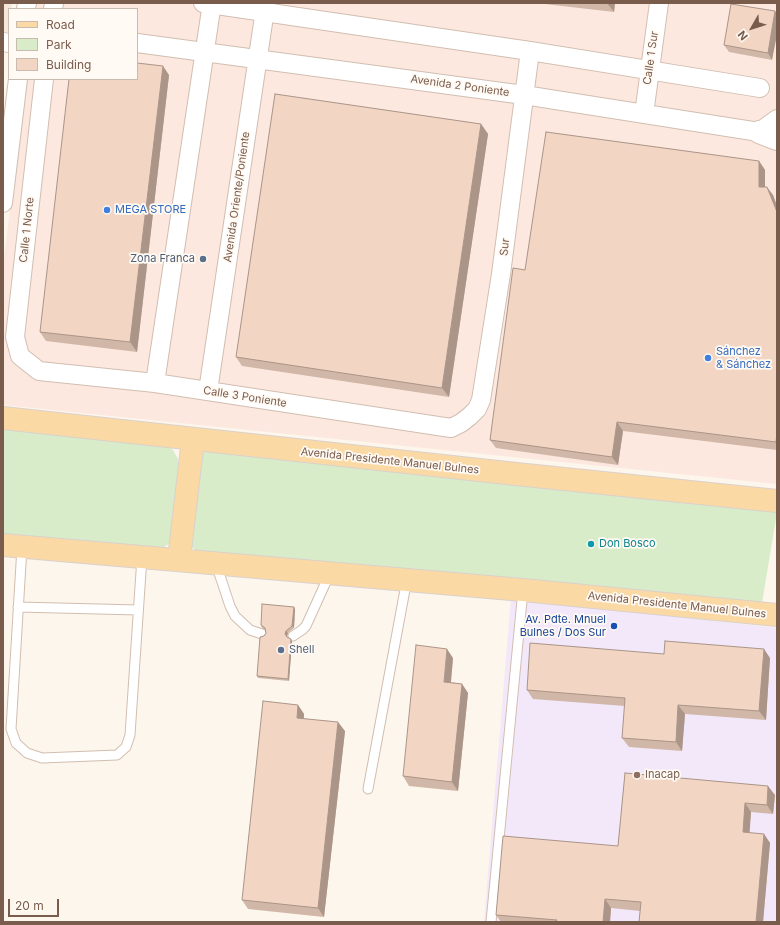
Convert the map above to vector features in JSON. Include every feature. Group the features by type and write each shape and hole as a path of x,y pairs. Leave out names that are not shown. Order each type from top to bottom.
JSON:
{"main road":[{"name":"Avenida Presidente Manuel Bulnes","path":"3,418 777,501"},
{"path":"179,559 193,439"},
{"name":"Avenida Presidente Manuel Bulnes","path":"12,546 408,579 777,615"}],"street":[{"path":"155,383 204,51 209,3 265,7 760,88"},
{"name":"Calle 1 Sur","path":"644,114 659,3"},
{"name":"Avenida Oriente/Poniente","path":"208,391 265,7"},
{"name":"Avenida 2 Poniente","path":"138,43 524,95 768,136 777,119"},
{"name":"Sur","path":"451,428 470,416 481,400 501,274 530,51"},
{"path":"3,203 6,144 18,80"},
{"name":"Calle 1 Norte","path":"39,371 20,356 15,337 44,80"},
{"name":"Calle 3 Poniente","path":"39,371 155,383 451,428"}],"lane":[{"path":"12,546 18,607 11,730 16,743 27,753 42,758 117,755 126,747 130,735 142,556"},
{"path":"215,562 230,606 235,616 250,630 262,634"},
{"path":"293,636 306,626 330,572"},
{"path":"368,789 408,579"},
{"path":"491,922 523,590"},
{"path":"18,607 138,610"}],"shaded area":[{"path":"3,3 12,3 11,8 8,8 8,30 3,64"},
{"name":"Zona Franca","path":"36,3 777,3 777,484 3,405 3,264 27,80 138,80 138,8 36,8"},
{"name":"Inacap","path":"511,598 777,628 777,922 484,922"}],"green space":[{"path":"3,429 170,447 178,459 178,473 171,538 169,544 159,550 3,537"},
{"path":"206,451 777,512 761,609 198,554 192,547 191,540 202,454"}],"building":[{"path":"731,4 775,11 768,53 724,45"},
{"name":"MEGA STORE","path":"138,63 163,66 130,342 40,332 69,80 138,80"},
{"path":"275,94 481,124 442,388 236,357"},
{"name":"Sánchez & Sánchez","path":"546,132 759,161 759,187 767,187 777,212 776,442 617,422 612,457 490,440 513,268 525,270"},
{"path":"262,604 294,607 292,626 286,631 285,634 291,639 288,679 257,676 260,637 264,636 266,633 265,628 261,625"},
{"path":"665,641 764,649 759,711 678,705 676,742 622,738 625,698 527,690 530,643 664,654"},
{"path":"416,645 447,649 444,682 462,684 452,782 403,776"},
{"path":"263,701 298,705 297,718 338,722 318,908 242,900"},
{"path":"625,773 768,786 767,805 745,803 743,832 764,834 756,922 639,922 641,902 605,899 603,922 556,922 557,920 496,915 503,836 618,846"}],"place":[{"name":"MEGA STORE","path":"107,210"},
{"name":"Zona Franca","path":"203,259"},
{"name":"Sánchez & Sánchez","path":"708,358"},
{"name":"Don Bosco","path":"591,544"},
{"name":"Av. Pdte. Mnuel Bulnes / Dos Sur","path":"614,626"},
{"name":"Shell","path":"281,650"},
{"name":"Inacap","path":"637,775"}]}
